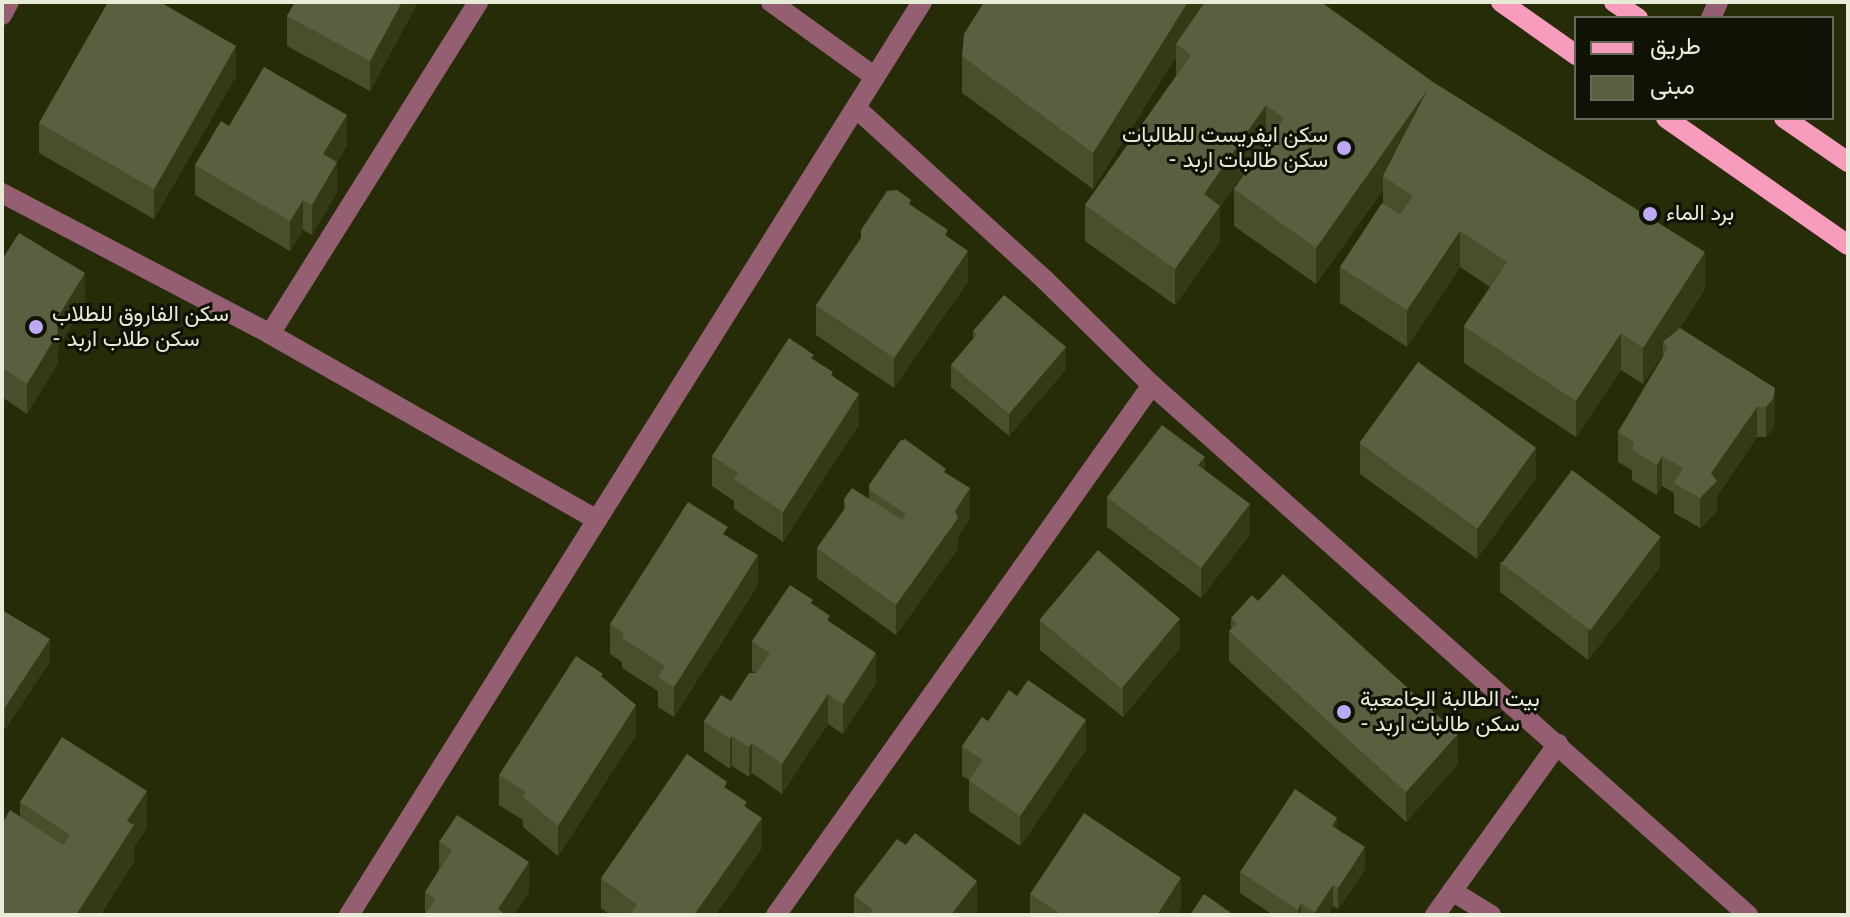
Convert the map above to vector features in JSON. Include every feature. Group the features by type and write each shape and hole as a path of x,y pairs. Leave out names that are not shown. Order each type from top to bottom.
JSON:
{"main road":[{"path":"1501,2 1574,54"},
{"path":"1614,2 1635,16"},
{"path":"1669,120 1848,245"},
{"path":"1787,120 1848,162"}],"street":[{"path":"2,15 9,2"},
{"path":"270,334 478,2"},
{"path":"771,2 875,77"},
{"path":"349,915 922,2"},
{"path":"856,108 1044,279 1152,385 1748,915"},
{"path":"2,193 270,334 597,520"},
{"path":"776,915 1152,385"},
{"path":"1435,915 1558,744"},
{"path":"1452,891 1491,915"}],"building":[{"path":"108,2 160,2 236,46 154,189 39,123"},
{"path":"295,2 402,2 370,61 287,16"},
{"path":"984,2 1188,2 1093,153 962,56 964,34"},
{"path":"1205,2 1321,2 1433,82 1705,252 1643,348 1621,333 1576,401 1464,326 1507,262 1460,231 1407,310 1340,267 1382,203 1400,215 1413,196 1383,176 1428,89 1316,248 1234,189 1284,118 1266,105 1204,194 1220,206 1175,269 1085,205 1191,55 1176,44"},
{"path":"264,67 347,115 323,154 337,162 312,205 303,200 290,221 195,165 221,121 229,126"},
{"path":"897,190 911,200 909,204 948,230 945,235 968,251 894,358 816,305 861,238 861,230 887,191"},
{"name":"سكن الفاروق للطلاب - سكن طلاب اربد","path":"19,233 85,273 56,320 58,333 27,384 2,367 2,260"},
{"path":"1004,295 1066,347 1009,414 951,365 977,334 973,331"},
{"path":"1680,328 1775,388 1773,399 1766,407 1757,407 1711,473 1717,481 1700,498 1674,483 1683,468 1662,456 1657,465 1632,450 1634,442 1618,432 1668,348 1663,342"},
{"path":"789,338 814,355 811,358 833,372 831,375 859,394 783,512 734,479 738,473 712,456"},
{"path":"1418,362 1536,448 1477,529 1359,443"},
{"path":"1162,425 1205,457 1198,465 1250,504 1201,568 1107,497"},
{"path":"905,439 946,469 944,472 970,488 955,511 958,518 896,605 817,548 846,508 844,499 852,488 902,520 906,514 870,490 869,485 900,441"},
{"path":"1572,470 1661,537 1590,630 1502,563"},
{"path":"688,502 728,527 723,534 758,555 674,687 658,677 665,666 622,638 624,633 610,624"},
{"path":"1098,550 1180,619 1121,688 1040,620"},
{"name":"بيت الطالبة الجامعية - سكن طالبات اربد","path":"1283,574 1458,734 1406,792 1229,631 1237,624 1231,618 1252,595 1258,601"},
{"path":"790,585 830,616 827,620 876,653 843,704 828,694 782,764 752,743 749,747 732,736 730,739 704,721 721,695 731,701 749,673 756,673 770,653 752,641"},
{"path":"2,610 50,639 5,707 2,705"},
{"path":"576,656 603,674 601,676 636,705 558,826 523,797 526,792 499,775"},
{"path":"1028,680 1086,720 1020,816 969,781 983,760 962,746 982,717 988,721 1009,690 1017,696"},
{"path":"62,737 147,791 127,821 134,825 76,915 2,915 2,824 10,810 63,845 70,835 20,802"},
{"path":"687,754 727,782 724,787 747,802 744,806 762,818 694,915 634,915 631,913 637,905 601,878"},
{"path":"1295,789 1337,818 1332,826 1365,847 1338,888 1333,885 1315,912 1301,903 1298,910 1240,872"},
{"path":"1084,813 1181,878 1157,915 1062,915 1030,894"},
{"path":"457,815 529,862 498,909 506,915 425,915 435,899 425,892 452,850 439,842"},
{"path":"915,833 977,881 951,915 869,915 873,910 854,895 897,839 906,845"},
{"path":"1204,894 1234,915 1190,915"}],"place":[{"name":"سكن ايفريست للطالبات - سكن طالبات اربد","path":"1344,148"},
{"name":"برد الماء","path":"1650,214"},
{"name":"سكن الفاروق للطلاب - سكن طلاب اربد","path":"36,327"},
{"name":"بيت الطالبة الجامعية - سكن طالبات اربد","path":"1344,712"}]}
